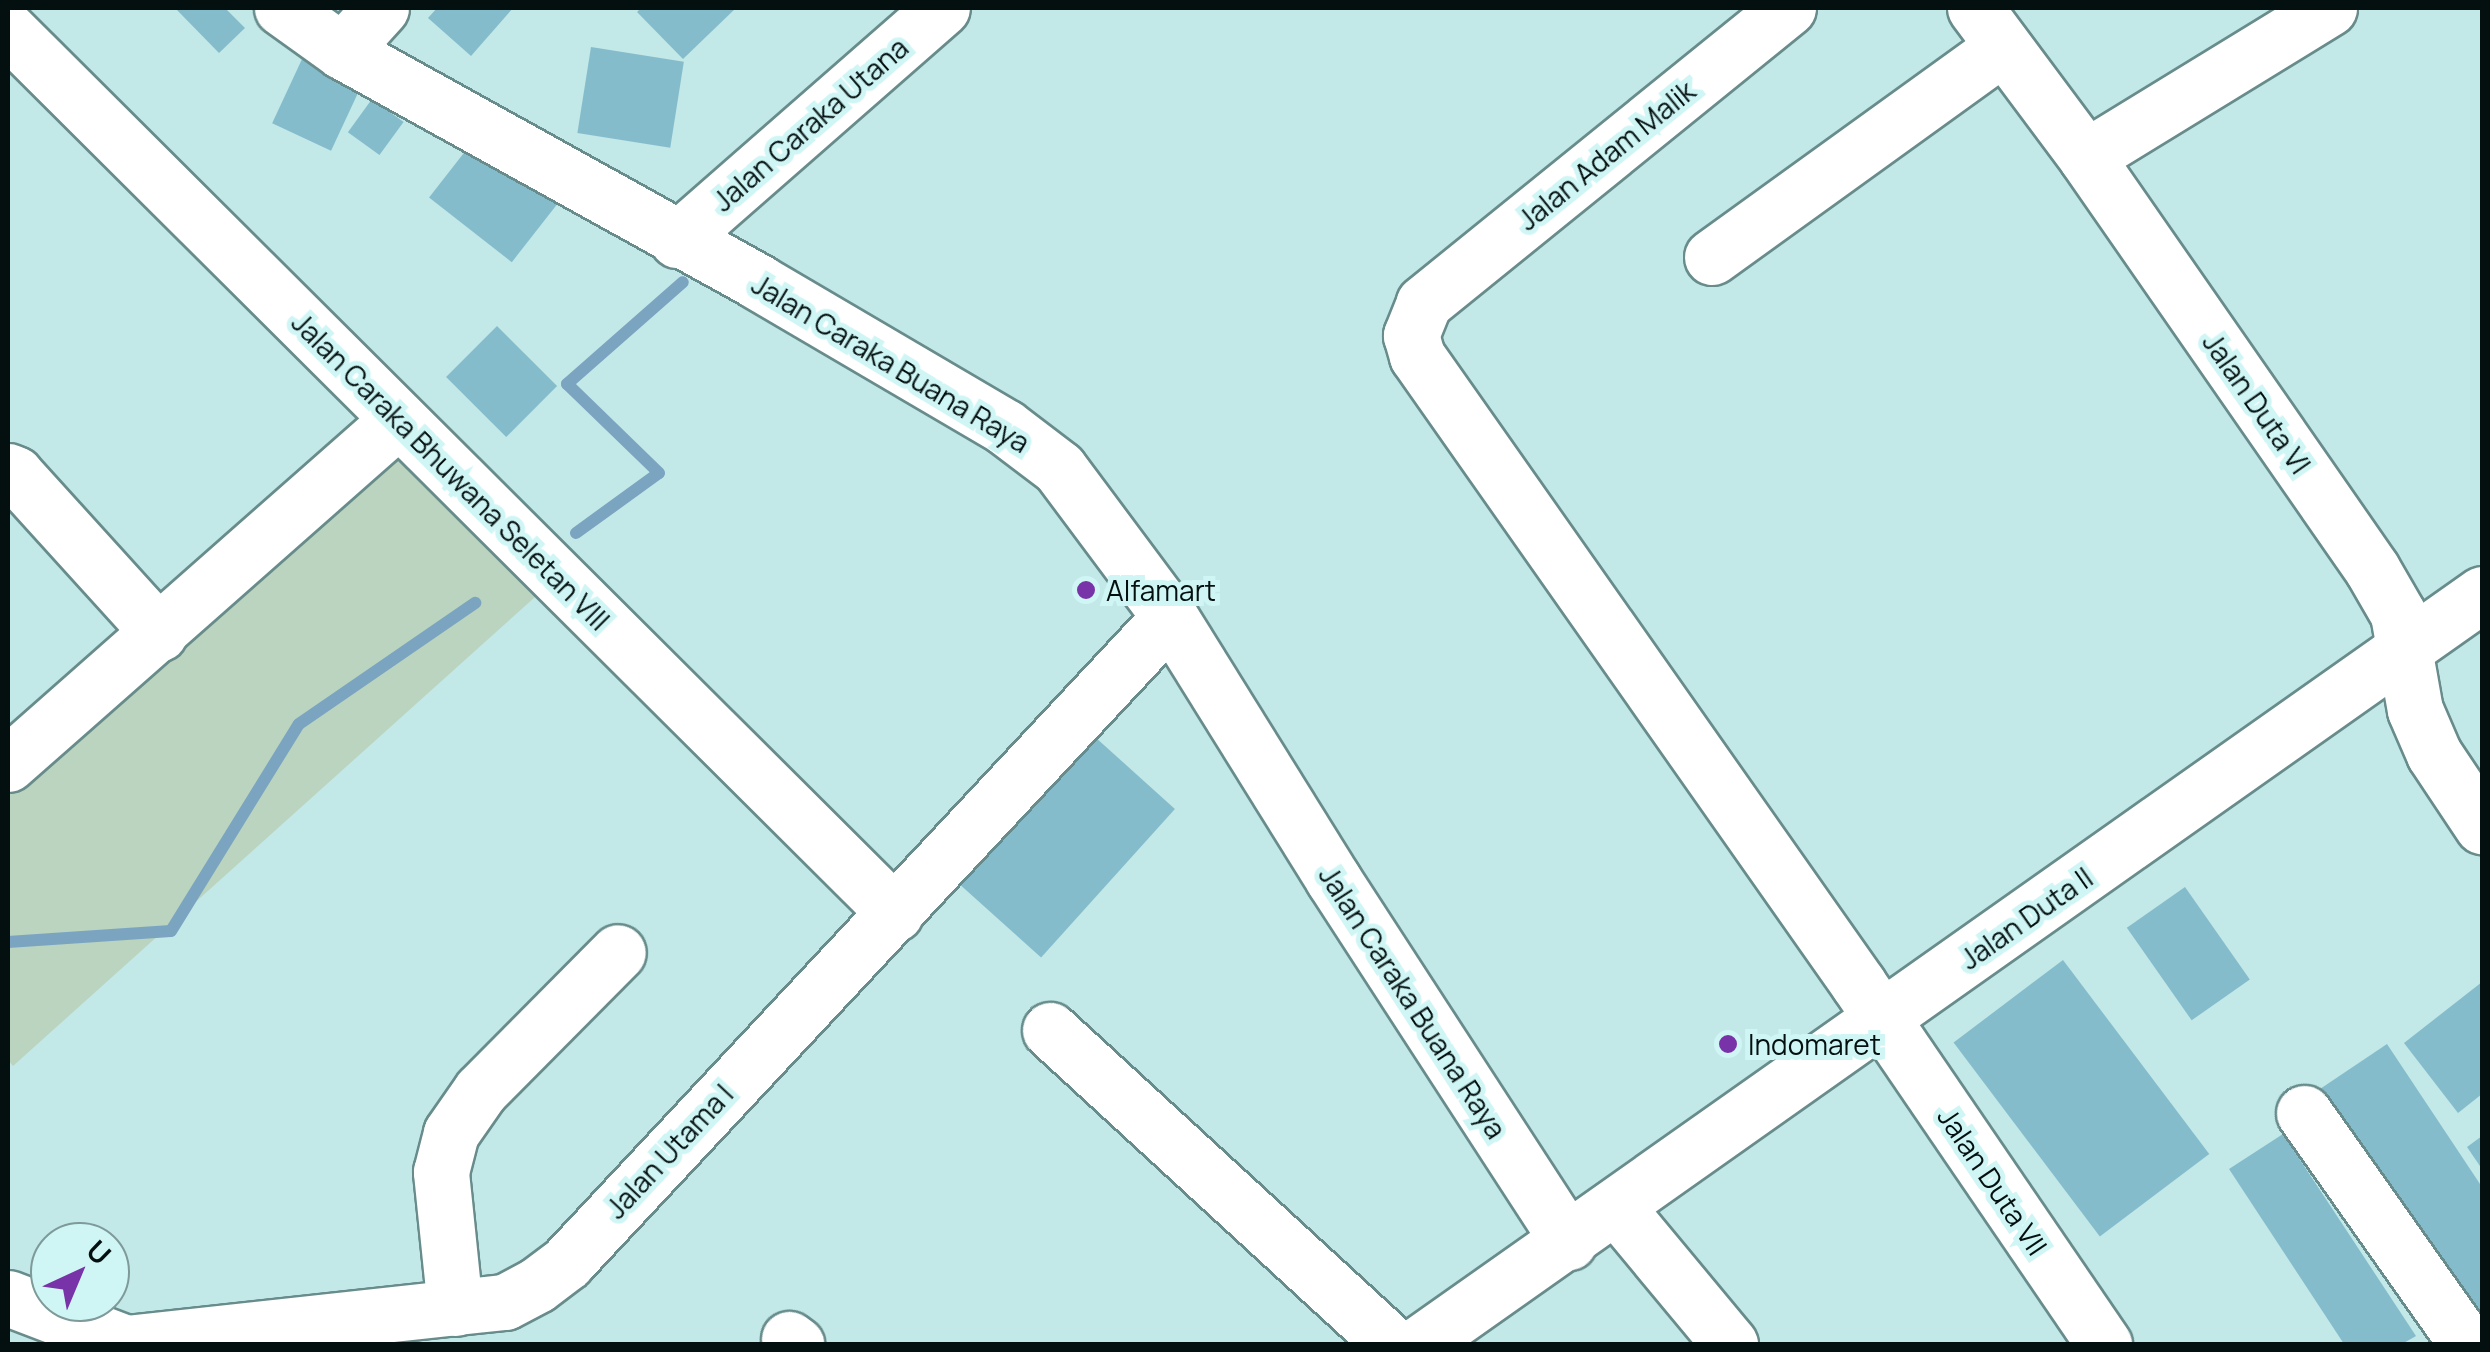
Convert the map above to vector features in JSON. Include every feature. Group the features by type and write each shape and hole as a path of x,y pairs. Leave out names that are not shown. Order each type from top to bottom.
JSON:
{"street":[{"name":"Jalan Caraka Buana Raya","path":"282,8 342,51 758,282 1004,426 1059,468 1170,617 1333,879 1569,1242"},
{"path":"342,51 381,8"},
{"name":"Jalan Caraka Utana","path":"690,247 942,8"},
{"name":"Jalan Adam Malik","path":"1424,304 1788,8"},
{"path":"2086,157 2329,8"},
{"path":"1712,257 1989,28"},
{"name":"Jalan Duta VI","path":"1989,28 2086,157 2372,569 2398,614 2415,710 2434,754 2482,826"},
{"name":"Jalan Caraka Bhuwana Seletan VIII","path":"8,30 895,913"},
{"name":"Jalan Duta VII","path":"1424,304 1410,335 1416,356 1882,1018 2104,1344"},
{"path":"8,764 399,419"},
{"path":"8,471 16,474 159,632"},
{"name":"Jalan Duta II","path":"1419,1344 1569,1242 2482,594"},
{"name":"Jalan Utama I","path":"23,1316 126,1343 505,1302 567,1262 1170,617"},
{"path":"455,1308 440,1172 451,1133 481,1090 618,952"},
{"path":"1050,1030 1391,1344"},
{"path":"2304,1113 2467,1344"},
{"path":"1617,1208 1730,1344"}],"green space":[{"path":"386,431 544,589 13,1066 8,1060 8,766"}],"building":[{"path":"175,8 225,8 245,28 219,53"},
{"path":"437,8 513,8 471,56 428,18"},
{"path":"641,8 736,8 683,59 637,12"},
{"path":"591,47 684,62 670,148 577,133"},
{"path":"303,57 362,84 331,151 272,123"},
{"path":"372,99 404,122 379,155 348,132"},
{"path":"474,140 557,205 512,262 429,198"},
{"path":"497,326 557,386 506,437 446,377"},
{"path":"1085,728 1175,809 1041,958 951,877"},
{"path":"2185,887 2250,980 2192,1020 2127,928"},
{"path":"2063,960 2209,1154 2100,1237 1954,1042"},
{"path":"2482,982 2482,1094 2458,1113 2404,1043"},
{"path":"2387,1044 2482,1187 2482,1321 2317,1091"},
{"path":"2283,1134 2416,1336 2402,1344 2344,1344 2229,1169"},
{"path":"2482,1136 2482,1169 2467,1147"}],"waterway":[{"path":"576,533 659,473 567,384 683,282"},
{"path":"8,942 171,931 299,724 475,603"}],"place":[{"name":"Alfamart","path":"1086,590"},
{"name":"Indomaret","path":"1728,1044"}]}
